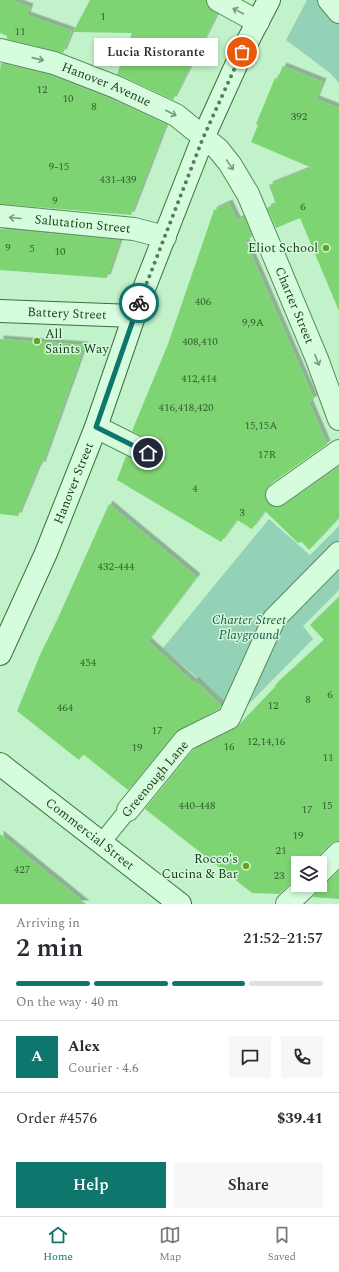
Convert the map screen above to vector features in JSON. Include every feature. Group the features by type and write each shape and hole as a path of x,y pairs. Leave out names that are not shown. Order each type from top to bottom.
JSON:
{"street":[{"path":"218,0 258,22"},
{"name":"Hanover Street","path":"0,654 46,553 96,427 134,316 203,138 242,52 269,0"},
{"path":"329,0 339,12"},
{"name":"Hanover Avenue","path":"0,50 54,63 116,86 176,115 203,138"},
{"name":"Charter Street","path":"203,138 218,149 230,164 248,194 317,359 339,419"},
{"name":"Salutation Street","path":"0,216 134,229 165,237"},
{"name":"Battery Street","path":"0,311 134,316"},
{"path":"96,427 148,453"},
{"path":"277,495 339,451"},
{"name":"Greenough Lane","path":"128,810 185,740 229,718 274,619 339,553"},
{"name":"Commercial Street","path":"0,764 180,904"},
{"path":"327,865 339,854"},
{"path":"287,904 300,892"}],"lane":[{"name":"Greenough Lane","path":"102,842 128,810"}],"green space":[{"path":"307,0 339,0 339,83 330,73 286,40"},
{"name":"Charter Street Playground","path":"269,519 310,555 339,526 339,590 303,626 313,639 239,714 163,648"}],"building":[{"path":"0,0 11,0 30,7 27,15 72,31 63,53 7,39 7,36 0,33"},
{"path":"90,0 205,0 208,7 217,14 173,100 117,74 132,33 73,32"},
{"path":"1,63 50,75 111,99 166,124 131,215 0,204"},
{"path":"283,66 323,82 316,99 339,108 339,311 300,218 276,228 267,208 276,204 269,185 312,168 251,142 258,125 256,124 275,78 277,79"},
{"path":"229,203 237,220 244,217 252,237 245,240 314,399 309,402 327,444 269,485 266,490 265,497 267,502 272,506 279,507 284,505 339,467 339,518 309,550 302,542 298,543 265,511 252,529 237,520 221,542 117,480 126,456 142,464 148,465 155,464 159,458 160,452 158,446 154,442 132,431 168,344 214,210"},
{"path":"0,229 120,240 107,278 0,270"},
{"path":"0,339 85,345 42,465 39,465 18,516 0,514"},
{"path":"109,504 197,577 148,641 221,705 219,709 176,732 128,790 83,754 79,760 17,711 40,655"},
{"path":"339,597 339,841 335,841 330,844 318,856 291,856 291,883 279,894 252,893 145,809 193,750 235,729 276,686 275,685 324,640 310,625"},
{"path":"0,834 86,904 0,904"},
{"path":"339,871 339,899 313,897 317,892 327,892 327,882"}],"way so far":[{"path":"139,303 203,138 242,52"}],"place":[{"name":"Lucia Ristorante","path":"242,52"},
{"name":"Eliot School","path":"326,248"},
{"name":"All Saints Way","path":"37,341"},
{"name":"Rocco's Cucina & Bar","path":"246,866"}],"route":[{"path":"139,303 96,427 148,453"}]}
